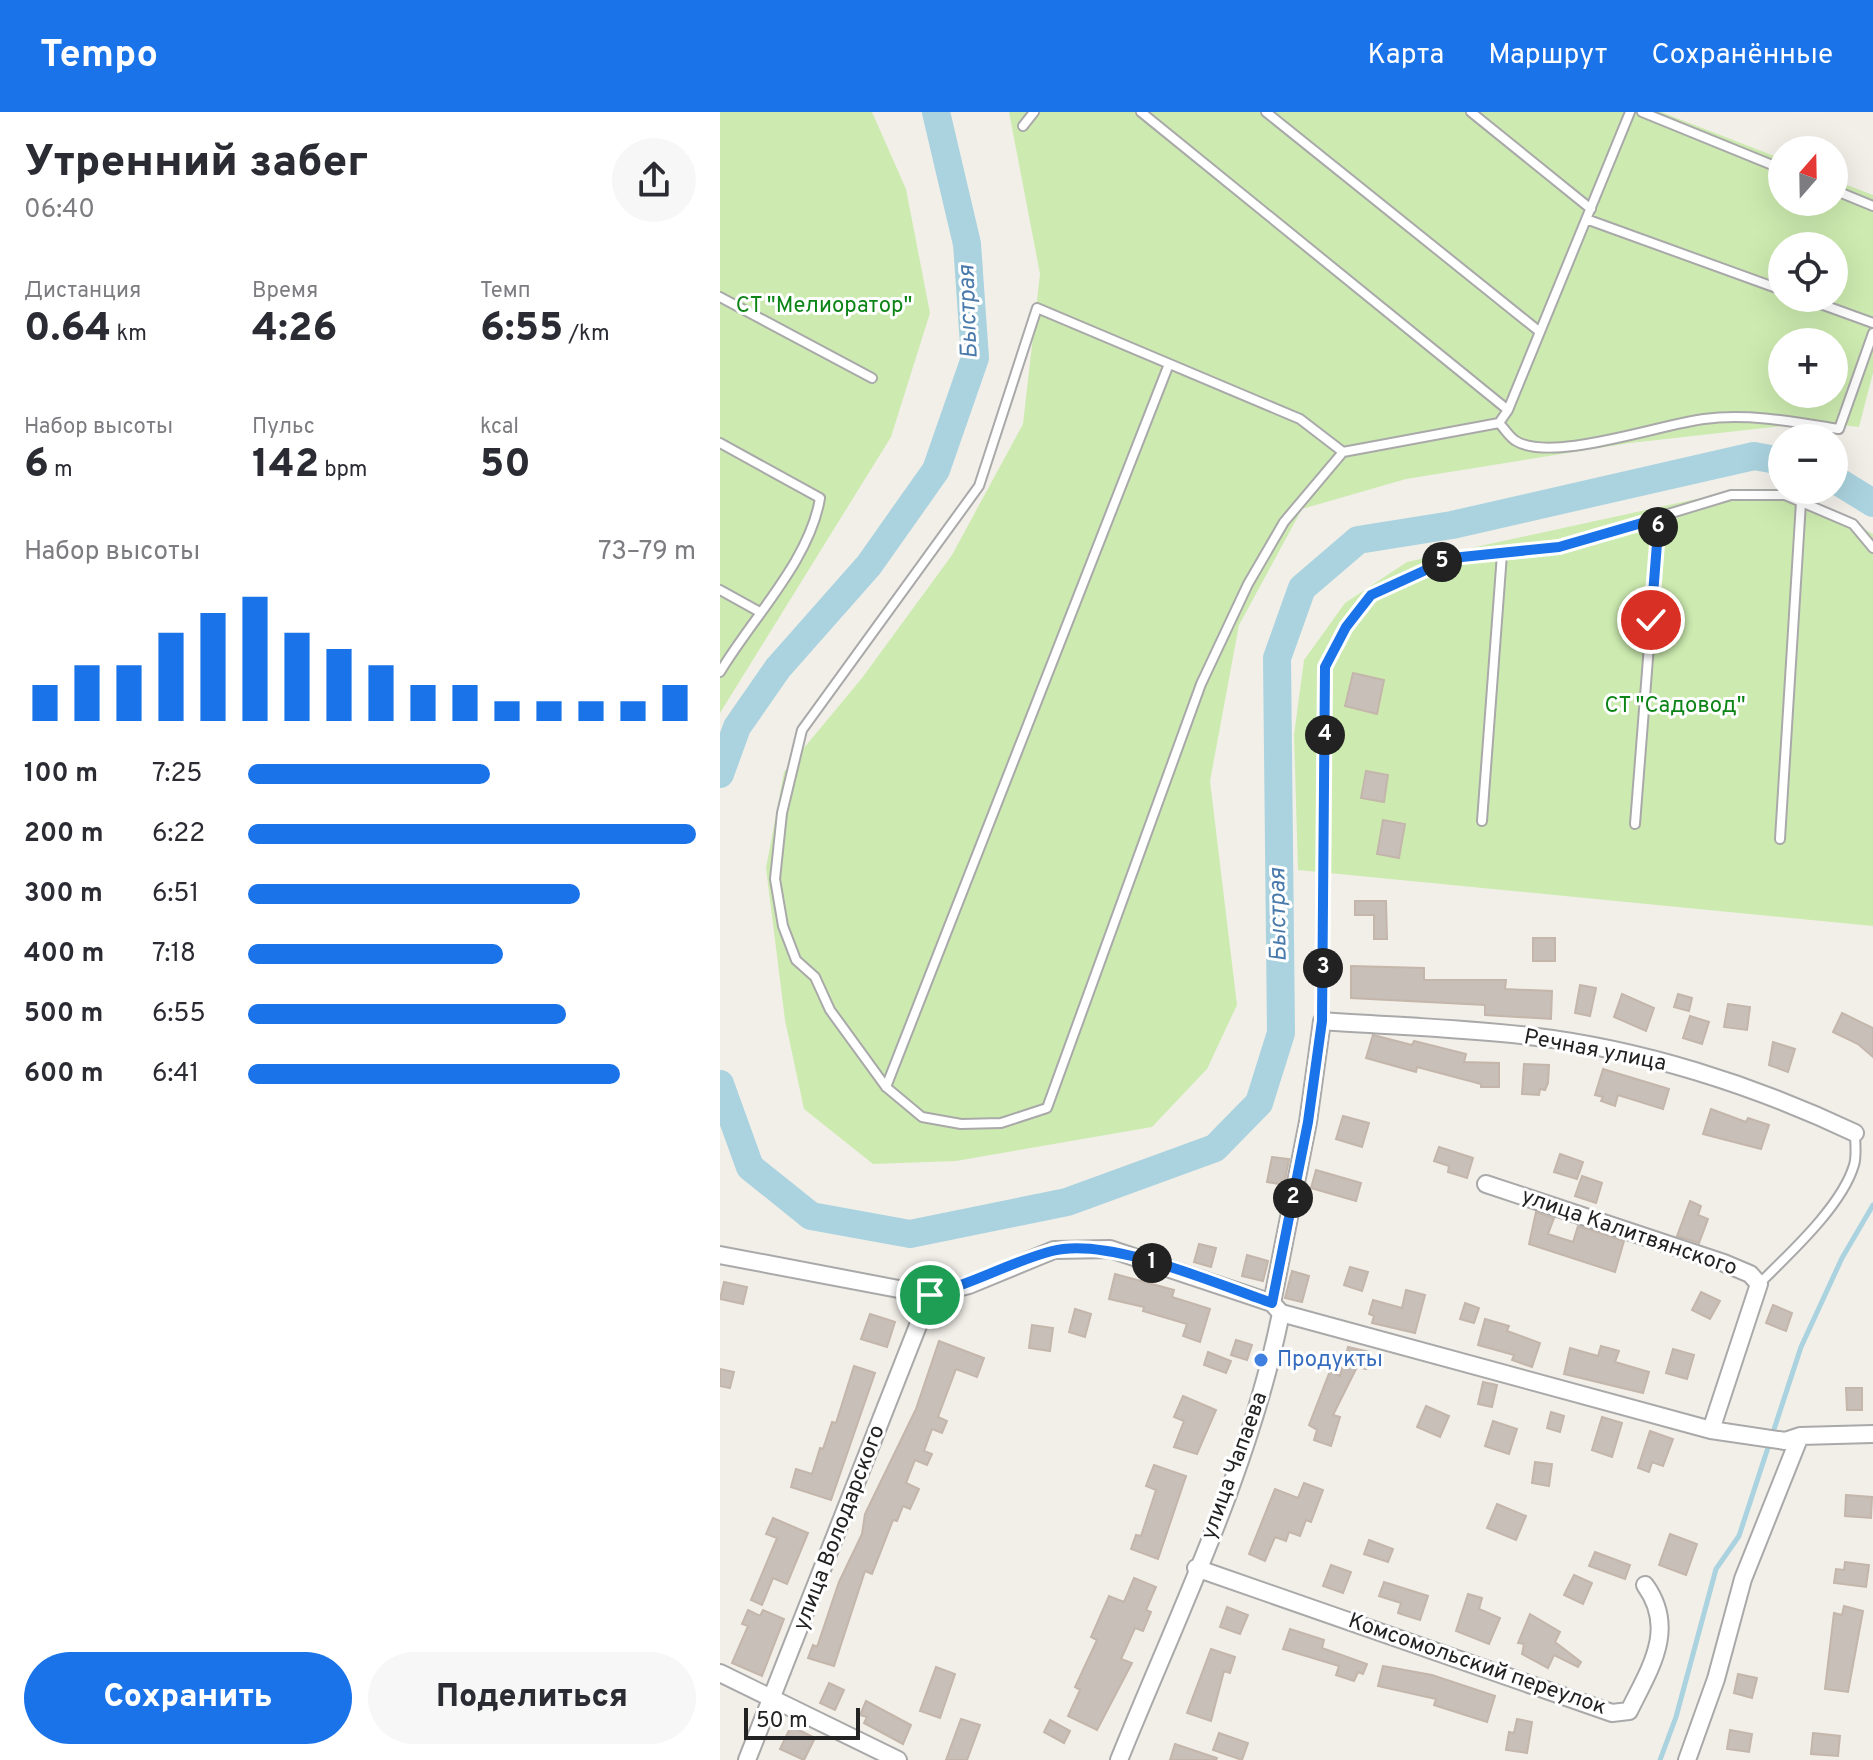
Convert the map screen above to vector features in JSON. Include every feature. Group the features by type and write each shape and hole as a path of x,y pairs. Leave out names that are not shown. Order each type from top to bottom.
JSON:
{"street":[{"name":"Речная улица","path":"1322,1021 1531,1036 1635,1054 1789,1102 1855,1133"},
{"name":"улица Чапаева","path":"1119,1760 1250,1433 1268,1378 1322,1021"},
{"name":"улица Калитвянского","path":"1486,1184 1750,1274 1759,1284 1717,1431"},
{"path":"720,1255 930,1295 969,1285 1054,1250 1110,1249 1277,1308 1717,1431 1793,1439 1873,1434"},
{"name":"улица Володарского","path":"747,1760 775,1698 930,1295"},
{"path":"1687,1760 1716,1679 1743,1579 1793,1439"},
{"name":"Комсомольский переулок","path":"1196,1568 1612,1713 1629,1711 1662,1631 1658,1603 1645,1585"},
{"path":"720,1673 898,1760"}],"lane":[{"path":"1023,126 1034,112"},
{"path":"1141,112 1508,410"},
{"path":"1266,112 1540,332"},
{"path":"1471,112 1591,209"},
{"path":"1343,452 1300,419 1037,308 979,486 802,730 782,813 775,879 783,926 796,960 815,977 830,1010 886,1087 922,1117 961,1124 1001,1123 1047,1108 1201,684 1248,584 1284,522 1343,452 1499,423 1508,410 1630,112"},
{"path":"1642,112 1768,163"},
{"path":"1848,196 1873,206"},
{"path":"1586,219 1768,285"},
{"path":"720,297 872,378"},
{"path":"1843,312 1873,323"},
{"path":"1499,423 1516,441 1549,448 1705,419 1779,419 1839,429 1873,333"},
{"path":"886,1087 1169,364"},
{"path":"720,443 820,498 816,522 789,572 758,611 720,672"},
{"path":"1322,1021 1325,667 1346,627 1371,595 1452,558 1559,547 1731,495 1768,495"},
{"path":"1780,839 1801,504"},
{"path":"1806,504 1853,524 1873,548"},
{"path":"1635,824 1659,518"},
{"path":"1482,821 1502,554"},
{"path":"720,590 758,611"},
{"path":"1759,1284 1804,1238 1837,1195 1855,1164 1855,1133"}],"green space":[{"name":"СТ \"Мелиоратор\"","path":"720,112 872,112 906,189 930,313 891,437 720,713"},
{"path":"1009,112 1661,112 1768,154 1768,216 1848,216 1848,185 1873,195 1873,373 1859,427 1817,422 1768,424 1768,428 1630,443 1406,479 1302,509 1239,625 1210,781 1237,1005 1207,1069 1152,1127 956,1161 873,1164 804,1109 785,1020 766,868 784,772 862,678 952,555 1023,424 1040,274"},
{"name":"СТ \"Садовод\"","path":"1768,491 1768,504 1820,504 1873,534 1873,926 1298,870 1294,735 1304,660 1345,603 1407,562 1724,493"}],"building":[{"path":"1353,673 1384,680 1377,714 1345,706"},
{"path":"1366,771 1388,775 1384,802 1361,798"},
{"path":"1383,820 1405,824 1399,858 1377,854"},
{"path":"1355,901 1386,901 1387,939 1374,939 1374,915 1355,915"},
{"path":"1533,938 1555,938 1555,961 1533,961"},
{"path":"1351,966 1424,968 1424,980 1506,980 1505,989 1552,991 1551,1019 1485,1015 1485,1005 1351,998"},
{"path":"1580,985 1596,988 1590,1016 1575,1013"},
{"path":"1622,994 1654,1008 1646,1031 1614,1017"},
{"path":"1678,994 1692,998 1689,1011 1674,1007"},
{"path":"1728,1004 1750,1007 1747,1030 1724,1027"},
{"path":"1842,1013 1873,1028 1873,1057 1858,1044 1833,1032"},
{"path":"1690,1016 1709,1022 1702,1044 1683,1038"},
{"path":"1373,1035 1466,1054 1464,1062 1499,1063 1499,1087 1481,1087 1481,1084 1417,1067 1416,1072 1366,1058"},
{"path":"1773,1042 1795,1049 1788,1072 1769,1065"},
{"path":"1524,1064 1549,1065 1548,1083 1545,1090 1540,1089 1539,1095 1522,1094"},
{"path":"1603,1069 1669,1089 1663,1109 1618,1095 1615,1106 1601,1101 1603,1097 1595,1095"},
{"path":"1711,1109 1746,1122 1748,1118 1769,1125 1761,1149 1703,1134"},
{"path":"1343,1116 1369,1123 1362,1147 1336,1139"},
{"path":"1439,1147 1473,1158 1467,1178 1448,1172 1449,1166 1434,1161"},
{"path":"1560,1154 1583,1162 1577,1179 1554,1172"},
{"path":"1272,1157 1289,1159 1284,1185 1267,1182"},
{"path":"1316,1170 1361,1183 1356,1201 1311,1188"},
{"path":"1582,1176 1602,1183 1596,1203 1575,1196"},
{"path":"1690,1201 1701,1206 1698,1215 1708,1219 1699,1243 1677,1236"},
{"path":"1536,1212 1554,1218 1548,1234 1573,1242 1578,1226 1624,1241 1615,1272 1529,1244"},
{"path":"1199,1244 1216,1248 1211,1267 1194,1262"},
{"path":"1247,1255 1268,1261 1263,1281 1242,1276"},
{"path":"1350,1267 1368,1272 1362,1291 1344,1285"},
{"path":"1292,1271 1309,1276 1302,1302 1285,1298"},
{"path":"1115,1274 1174,1290 1172,1297 1210,1309 1200,1342 1183,1336 1187,1324 1143,1311 1144,1307 1109,1299"},
{"path":"724,1282 747,1287 743,1304 720,1299"},
{"path":"1406,1290 1425,1295 1415,1333 1372,1323 1374,1316 1369,1314 1373,1300 1402,1308"},
{"path":"1701,1292 1720,1301 1710,1319 1692,1310"},
{"path":"1465,1303 1479,1308 1474,1323 1460,1319"},
{"path":"1773,1305 1792,1313 1786,1331 1766,1323"},
{"path":"1075,1309 1091,1314 1085,1337 1069,1332"},
{"path":"870,1314 895,1322 887,1347 861,1339"},
{"path":"1485,1319 1509,1326 1507,1331 1540,1343 1532,1367 1512,1360 1514,1355 1478,1345"},
{"path":"1032,1325 1053,1328 1050,1351 1029,1348"},
{"path":"1236,1340 1252,1345 1247,1360 1231,1355"},
{"path":"939,1341 984,1358 977,1377 956,1369 938,1417 947,1421 942,1433 932,1429 924,1451 932,1454 927,1465 915,1460 906,1483 919,1489 910,1509 903,1506 897,1521 893,1520 872,1574 865,1571 834,1666 808,1658 813,1645 817,1647 839,1582 862,1534 865,1514 916,1409"},
{"path":"1601,1346 1619,1351 1615,1362 1649,1372 1643,1393 1564,1374 1570,1348 1598,1356"},
{"path":"1348,1347 1370,1352 1366,1369 1357,1367 1333,1415 1340,1417 1331,1446 1314,1440 1317,1430 1309,1425 1330,1371 1340,1376"},
{"path":"1673,1349 1694,1355 1687,1379 1666,1373"},
{"path":"1208,1352 1231,1361 1226,1373 1204,1365"},
{"path":"854,1366 875,1373 831,1500 791,1487 796,1469 812,1474 832,1422 836,1423"},
{"path":"720,1369 734,1372 730,1388 720,1386"},
{"path":"1483,1382 1497,1385 1492,1407 1478,1404"},
{"path":"1846,1388 1862,1388 1862,1410 1847,1410"},
{"path":"1183,1396 1216,1410 1197,1454 1174,1447 1184,1421 1174,1417"},
{"path":"1426,1406 1449,1416 1440,1437 1417,1427"},
{"path":"1551,1412 1564,1416 1560,1432 1547,1428"},
{"path":"1602,1417 1622,1423 1612,1457 1592,1450"},
{"path":"1493,1421 1517,1429 1509,1454 1485,1446"},
{"path":"1650,1431 1673,1439 1663,1466 1652,1462 1649,1472 1638,1468"},
{"path":"1535,1462 1552,1464 1549,1486 1532,1483"},
{"path":"1154,1465 1186,1476 1158,1559 1131,1549 1136,1535 1141,1536 1156,1490 1146,1486"},
{"path":"1304,1483 1323,1490 1311,1522 1306,1520 1300,1536 1289,1532 1286,1541 1275,1537 1265,1561 1249,1554 1275,1489 1298,1498"},
{"path":"1846,1495 1872,1497 1871,1518 1845,1516"},
{"path":"1497,1504 1526,1516 1516,1540 1487,1528"},
{"path":"773,1518 808,1533 787,1584 773,1578 762,1605 751,1600 777,1538 766,1534"},
{"path":"1670,1534 1697,1544 1686,1575 1659,1565"},
{"path":"1369,1540 1393,1549 1388,1562 1364,1554"},
{"path":"1595,1552 1630,1565 1625,1579 1589,1566"},
{"path":"1845,1562 1869,1565 1866,1587 1834,1583 1836,1569 1844,1570"},
{"path":"1331,1565 1351,1572 1343,1593 1323,1586"},
{"path":"1574,1575 1592,1583 1583,1604 1564,1595"},
{"path":"1134,1578 1156,1587 1146,1610 1151,1612 1143,1631 1135,1628 1121,1659 1132,1663 1097,1730 1068,1716 1080,1690 1075,1687 1097,1640 1091,1637 1109,1596 1124,1602"},
{"path":"1384,1582 1428,1596 1420,1620 1398,1613 1401,1603 1379,1596"},
{"path":"1468,1594 1482,1598 1479,1609 1500,1618 1489,1644 1456,1631"},
{"path":"1844,1606 1863,1611 1848,1692 1825,1689 1834,1613 1842,1615"},
{"path":"1227,1607 1248,1615 1240,1634 1220,1627"},
{"path":"748,1610 760,1616 763,1610 784,1619 762,1676 732,1663 748,1626 742,1624"},
{"path":"1530,1614 1560,1632 1555,1642 1581,1662 1578,1667 1554,1655 1548,1668 1522,1654 1524,1644 1518,1643"},
{"path":"1290,1629 1324,1640 1322,1648 1367,1664 1363,1674 1358,1672 1354,1681 1336,1675 1339,1666 1283,1649"},
{"path":"1211,1649 1235,1657 1230,1673 1224,1671 1211,1721 1187,1713"},
{"path":"1383,1666 1432,1675 1495,1696 1487,1722 1434,1705 1436,1699 1378,1686"},
{"path":"936,1667 955,1674 940,1718 920,1711"},
{"path":"1738,1674 1757,1678 1752,1698 1734,1693"},
{"path":"829,1683 844,1690 835,1710 820,1703"},
{"path":"866,1701 911,1725 903,1744 864,1723 867,1717 860,1715"},
{"path":"961,1719 980,1725 967,1760 946,1760"},
{"path":"1517,1719 1532,1722 1527,1753 1506,1750 1509,1732 1514,1733"},
{"path":"1050,1720 1070,1731 1064,1743 1044,1732"},
{"path":"791,1726 815,1738 804,1760 780,1749"},
{"path":"1730,1730 1752,1734 1749,1752 1727,1749"},
{"path":"1219,1733 1248,1743 1242,1760 1213,1750"},
{"path":"1813,1733 1840,1736 1838,1756 1811,1754"},
{"path":"1175,1744 1217,1758 1170,1760"}],"waterway":[{"name":"Быстрая","path":"720,774 737,727 778,668 869,565 936,470 975,358 967,244 936,112"},
{"name":"Быстрая","path":"720,1084 750,1167 811,1216 910,1234 1067,1202 1215,1148 1259,1103 1281,1033 1277,658 1302,588 1358,540 1452,525 1754,456 1768,458"},
{"name":"Быстрая","path":"1848,488 1873,503"},
{"path":"1660,1760 1676,1717 1716,1569 1739,1536 1801,1347 1842,1258 1873,1205"}],"place":[{"name":"Продукты","path":"1261,1360"}],"route":[{"path":"930,1295 969,1285 1054,1250 1110,1249 1272,1303 1308,1122 1322,1021 1325,667 1346,627 1371,595 1452,558 1559,547 1659,518 1651,620"}]}
